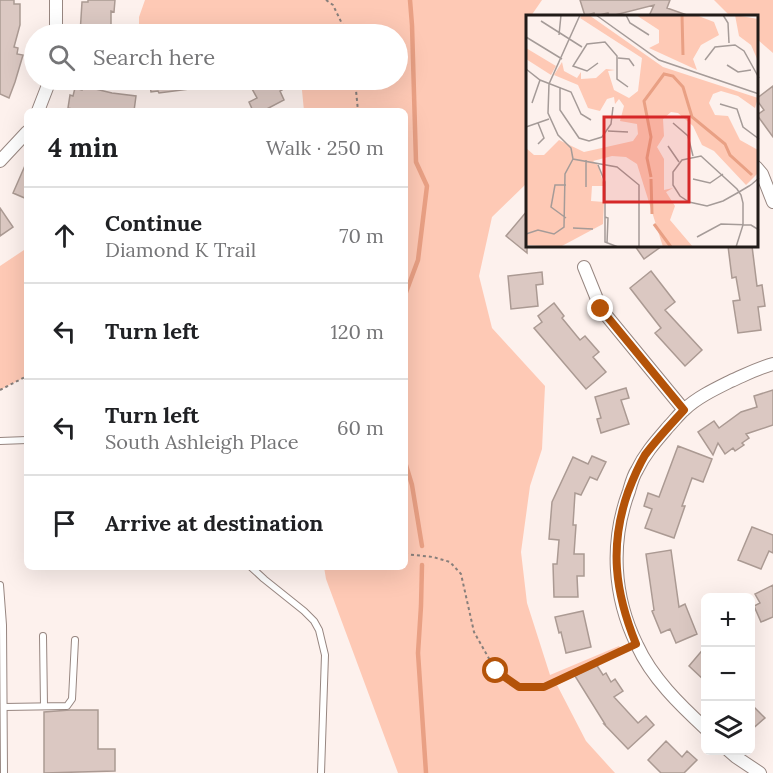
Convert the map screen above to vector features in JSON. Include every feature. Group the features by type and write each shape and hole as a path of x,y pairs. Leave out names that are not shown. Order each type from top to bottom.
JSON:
{"street":[{"path":"56,0 56,24"},
{"path":"39,108 46,90"},
{"path":"0,161 24,135"},
{"path":"758,169 773,202"},
{"path":"584,267 601,309 684,410"},
{"path":"701,725 671,694 645,660 636,644 618,586 616,566 619,526 635,472 657,440 684,410 707,393 773,364"},
{"path":"733,755 760,773"}],"lane":[{"path":"0,441 24,440"},
{"path":"254,570 304,611 320,630 325,656 321,773"},
{"path":"0,585 3,625 4,773"},
{"path":"43,636 44,706"},
{"path":"4,707 67,706 72,699 75,640"}],"path":[{"path":"326,0 333,5 342,24"},
{"path":"356,90 358,108"},
{"path":"0,390 24,378"},
{"path":"408,554 433,557 450,562 456,568 461,574 474,632 496,671 519,687 544,687 636,644"}],"shaded area":[{"path":"145,0 542,0 532,15 526,15 526,184 492,217 479,276 492,328 545,386 542,449 530,486 521,552 527,603 550,675 619,646 623,652 557,685 586,741 615,773 398,773 326,579 324,570 408,570 408,108 304,108 302,90 408,90 408,24 139,24"},
{"path":"714,0 773,0 773,53 758,40 758,15 729,15"},
{"path":"24,250 24,378 0,390 0,266"}],"building":[{"path":"0,0 14,0 14,4 20,4 20,25 14,47 18,48 17,54 23,55 9,98 0,94"},
{"path":"88,0 115,0 114,12 111,11 111,24 81,24 82,2 88,2"},
{"path":"580,0 670,0 667,8 687,15 649,15 654,5 615,15 608,13 595,15 594,13 585,15"},
{"path":"773,86 773,137 758,116 764,110 758,102 758,97"},
{"path":"74,90 100,90 136,96 134,108 68,108 70,95 73,96"},
{"path":"151,90 182,90 159,93 158,91 151,92"},
{"path":"253,90 282,90 280,91 284,100 269,108 252,108 249,102 257,98"},
{"path":"24,168 24,198 13,193"},
{"path":"0,208 13,227 0,236"},
{"path":"526,212 527,253 506,236"},
{"path":"636,248 659,248 644,259"},
{"path":"728,248 752,248 757,286 762,285 765,306 758,307 761,330 738,333 733,301 740,300 736,277 732,278"},
{"path":"651,271 675,302 665,310 702,350 685,366 655,333 661,328 630,288"},
{"path":"542,272 543,284 536,285 538,306 511,309 508,276"},
{"path":"554,303 564,316 562,318 580,340 585,336 599,352 593,357 606,372 586,389 534,328 542,322 538,316"},
{"path":"626,388 629,398 621,400 629,424 601,433 597,419 601,418 595,397"},
{"path":"773,390 773,425 746,434 749,438 735,451 733,448 725,454 718,443 713,455 698,432 714,421 719,428 741,412 757,407 754,396"},
{"path":"678,446 712,459 703,482 692,478 674,538 645,528 652,509 644,506 648,493 659,497"},
{"path":"592,456 606,462 597,480 590,477 581,495 575,493 574,554 584,554 584,576 577,576 578,597 554,597 553,564 557,564 559,540 549,539 552,502 573,457 588,464"},
{"path":"752,527 773,535 773,553 769,551 761,569 738,560"},
{"path":"671,550 679,607 685,604 697,634 676,643 670,629 661,633 652,611 654,610 646,554"},
{"path":"773,585 773,617 761,622 755,608 755,606 760,603 755,594"},
{"path":"583,611 591,647 566,653 555,617"},
{"path":"701,652 701,677 689,666"},
{"path":"596,664 603,675 606,673 611,682 615,679 623,691 614,697 638,723 646,716 654,725 628,749 604,724 575,676"},
{"path":"755,708 765,718 755,727"},
{"path":"98,710 98,749 115,749 115,771 44,773 44,712"},
{"path":"666,741 682,757 687,751 697,760 684,773 661,773 648,760"}],"waterway":[{"path":"408,287 418,260 427,186 416,162 410,0"},
{"path":"408,472 422,546"},
{"path":"422,565 418,653 426,773"}],"route":[{"path":"496,671 519,687 544,687 636,644 618,586 616,566 619,526 635,472 657,440 684,410 601,309"}]}
